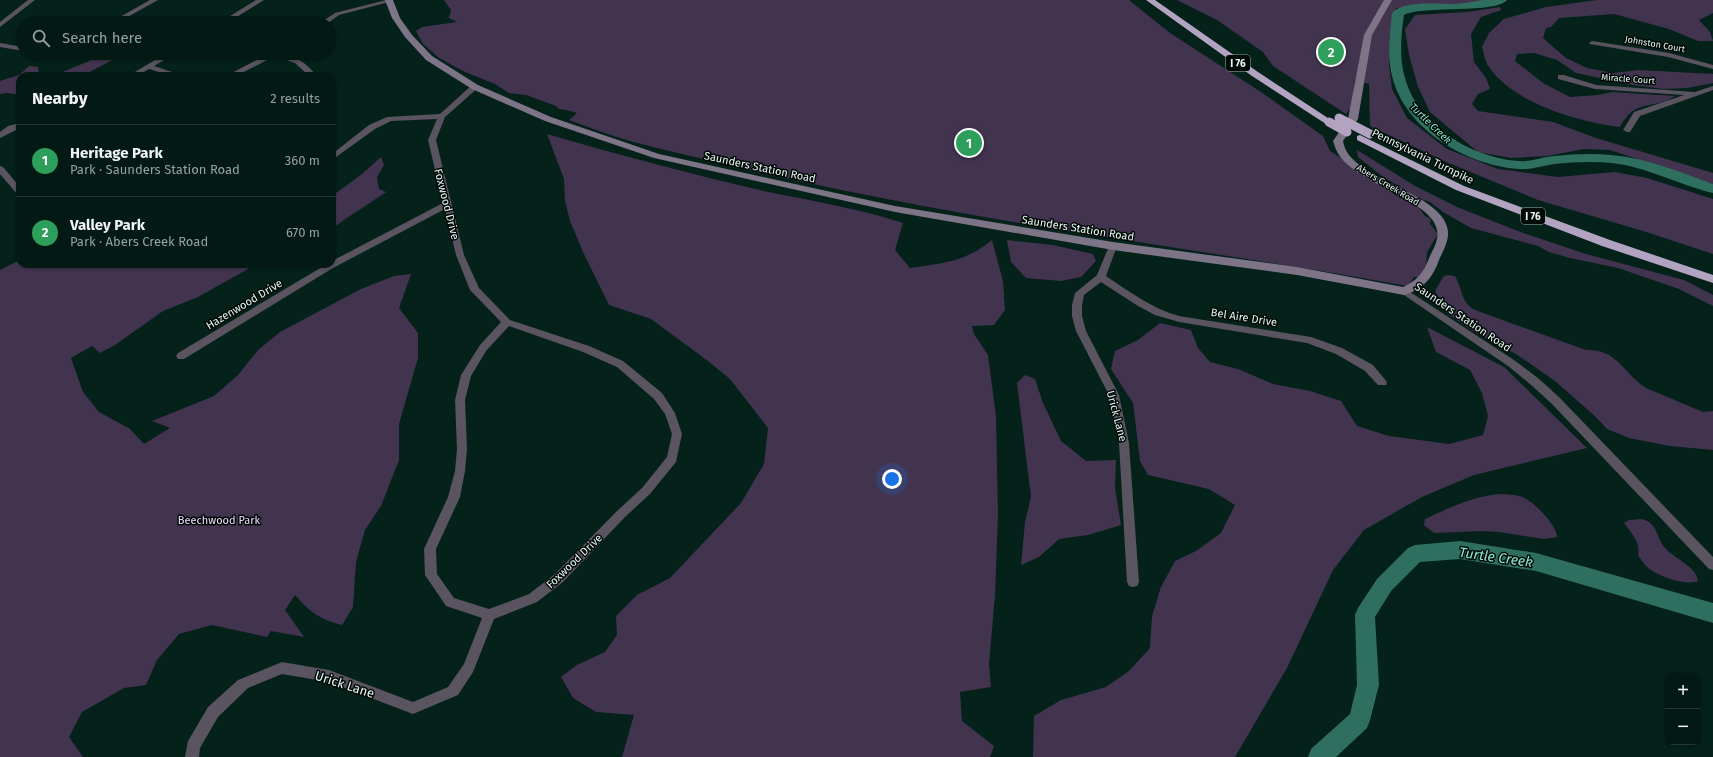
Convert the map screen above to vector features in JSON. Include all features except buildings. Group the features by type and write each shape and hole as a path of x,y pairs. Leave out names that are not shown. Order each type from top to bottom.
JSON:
{"highway":[{"name":"Pennsylvania Turnpike","path":"1150,0 1255,74 1329,122 1460,188 1606,243 1713,279"},
{"name":"Pennsylvania Turnpike","path":"1162,0 1263,72 1339,118 1463,182 1607,235 1713,270"}],"street":[{"path":"0,25 32,0"},
{"path":"125,16 155,0"},
{"path":"248,0 258,1"},
{"name":"Abers Creek Road","path":"1388,0 1368,35 1353,119 1338,141 1339,150 1348,160 1362,170 1420,204 1436,218 1442,228 1442,238 1428,276 1416,286 1404,291"},
{"path":"233,16 258,1"},
{"path":"334,16 389,1"},
{"name":"Saunders Station Road","path":"389,1 396,18 409,37 429,58 475,87 548,119 657,156 895,209 1112,246 1297,271 1404,291 1534,381 1555,400 1713,565"},
{"name":"Johnston Court","path":"1592,43 1669,54 1713,67"},
{"path":"0,46 16,48"},
{"path":"140,72 160,60"},
{"path":"238,72 261,60"},
{"path":"295,60 309,72"},
{"path":"149,67 166,72"},
{"name":"Miracle Court","path":"1561,77 1595,87 1695,94"},
{"name":"Foxwood Drive","path":"475,87 442,116 432,140 460,255 475,290 507,322 586,349 620,364 658,396 670,413 677,434 672,459 646,491 620,514 559,578 533,598 489,615"},
{"path":"1627,130 1637,114 1713,88"},
{"path":"336,155 372,128 390,119 442,116"},
{"path":"0,136 16,126"},
{"path":"0,169 16,187"},
{"name":"Hazenwood Drive","path":"336,263 448,204"},
{"path":"1101,278 1112,246"},
{"name":"Hazenwood Drive","path":"181,356 327,268"},
{"name":"Bel Aire Drive","path":"1101,278 1140,304 1158,313 1179,319 1308,340 1339,350 1369,368 1382,382"},
{"name":"Urick Lane","path":"1101,278 1080,293 1077,305 1077,316 1081,331 1114,395 1124,443 1133,582"},
{"path":"489,615 450,602 431,576 430,549 454,497 460,471 462,449 460,400 466,374 483,348 507,322"},
{"name":"Urick Lane","path":"192,757 193,746 213,712 243,684 282,668 329,676 413,708 454,691 469,668 489,615"}],"green space":[{"path":"444,0 1129,0 1170,33 1261,92 1323,136 1330,151 1418,207 1425,216 1431,219 1430,224 1438,234 1427,252 1426,265 1420,277 1414,277 1408,286 1074,232 908,203 825,187 672,152 622,139 569,120 577,113 559,109 556,106 526,95 509,93 495,84 465,72 439,58 423,44 416,31 422,27 457,22 449,18 451,10"},
{"path":"1177,0 1491,0 1473,3 1396,8 1389,65 1392,89 1407,118 1447,149 1498,169 1558,177 1615,172 1647,178 1713,199 1713,254 1643,231 1538,200 1444,161 1370,126 1369,84 1355,80 1352,106 1346,114 1273,66 1263,52 1217,20"},
{"path":"1597,0 1713,0 1713,13 1699,20 1710,32 1713,41 1698,41 1669,29 1614,14 1559,18 1551,27 1546,28 1543,38 1566,58 1587,68 1613,73 1639,70 1713,74 1713,83 1687,88 1664,89 1633,85 1576,73 1557,60 1534,53 1517,54 1515,61 1543,83 1570,97 1598,95 1612,92 1675,96 1659,103 1638,108 1626,118 1620,127 1586,121 1548,109 1514,91 1500,80 1488,65 1482,47 1489,33 1504,19 1546,7"},
{"path":"1500,7 1501,10 1481,17 1471,34 1474,62 1486,78 1490,89 1478,94 1472,104 1478,111 1553,122 1596,138 1713,173 1713,184 1610,150 1584,149 1547,156 1511,158 1478,152 1430,112 1418,87 1409,55 1405,29 1415,15 1468,12"},
{"path":"92,60 112,60 90,72 63,72"},
{"path":"29,66 38,67 39,72 22,72"},
{"path":"16,76 16,94 0,94 0,81"},
{"path":"547,134 709,178 852,209 903,223 895,250 910,268 944,263 963,257 973,253 992,240 1003,281 1005,310 994,325 972,326 974,334 988,355 996,416 998,514 995,595 989,665 991,687 960,692 962,721 994,746 990,757 622,757 634,715 596,712 573,698 561,677 577,665 605,652 617,635 616,616 637,595 670,578 741,503 764,464 768,428 730,379 708,361 651,319 609,305 583,252 570,221 565,201 564,179"},
{"path":"1357,150 1415,186 1457,207 1523,233 1586,254 1684,280 1713,295 1713,306 1679,289 1618,268 1570,258 1549,252 1538,246 1471,228 1443,212 1430,202 1418,198 1382,176 1358,157"},
{"path":"381,157 384,165 377,177 379,189 386,192 336,226 336,193 362,174"},
{"path":"1007,240 1053,245 1093,254 1096,261 1081,277 1061,281 1026,278 1011,262"},
{"name":"Beechwood Park","path":"16,262 16,268 250,268 198,297 163,311 115,345 100,353 92,346 71,358 83,392 99,412 130,429 144,444 170,428 152,421 214,396 238,375 258,350 280,332 361,289 394,276 411,274 399,308 418,333 418,358 399,424 399,460 381,506 365,530 356,562 353,607 342,625 321,618 295,595 285,610 304,637 271,631 267,637 212,625 179,634 157,660 146,685 124,688 82,712 69,737 83,757 0,757 0,270"},
{"path":"1447,275 1455,276 1464,299 1470,307 1475,310 1586,350 1606,353 1646,388 1703,412 1713,411 1713,450 1670,446 1629,438 1607,429 1597,418 1555,381 1516,354 1476,333 1447,313 1435,291 1443,277"},
{"path":"1160,323 1191,330 1198,348 1210,362 1238,369 1273,384 1310,391 1341,401 1357,426 1389,436 1449,444 1483,435 1488,416 1482,393 1470,370 1436,352 1427,327 1504,367 1587,448 1474,475 1422,497 1364,530 1333,570 1287,668 1235,757 1033,757 1034,716 1061,700 1106,687 1129,671 1150,648 1152,616 1161,587 1175,561 1196,551 1221,533 1235,505 1209,489 1148,475 1140,461 1133,403 1111,369 1115,351 1138,340"},
{"path":"1025,375 1035,379 1043,403 1061,441 1086,461 1116,460 1115,488 1121,525 1088,535 1059,539 1039,557 1021,565 1025,522 1031,497 1017,383"},
{"path":"1502,494 1520,496 1530,502 1550,521 1554,527 1557,537 1544,539 1482,531 1434,533 1424,525 1425,519 1472,499"},
{"path":"1641,519 1651,523 1665,548 1693,571 1698,581 1680,582 1655,573 1645,565 1638,555 1639,551 1635,538 1624,523 1629,520"}],"waterway":[{"name":"Turtle Creek","path":"1501,0 1460,7 1418,7 1398,13 1396,31 1396,59 1398,77 1404,93 1415,110 1437,133 1459,148 1477,156 1499,162 1527,165 1561,159 1611,159 1649,167 1713,189"},
{"name":"Turtle Creek","path":"1319,757 1359,720 1368,685 1365,615 1384,585 1415,554 1460,550 1536,562 1713,613"}],"place":[{"name":"Valley Park","path":"1331,52"},
{"name":"Heritage Park","path":"969,143"}]}
